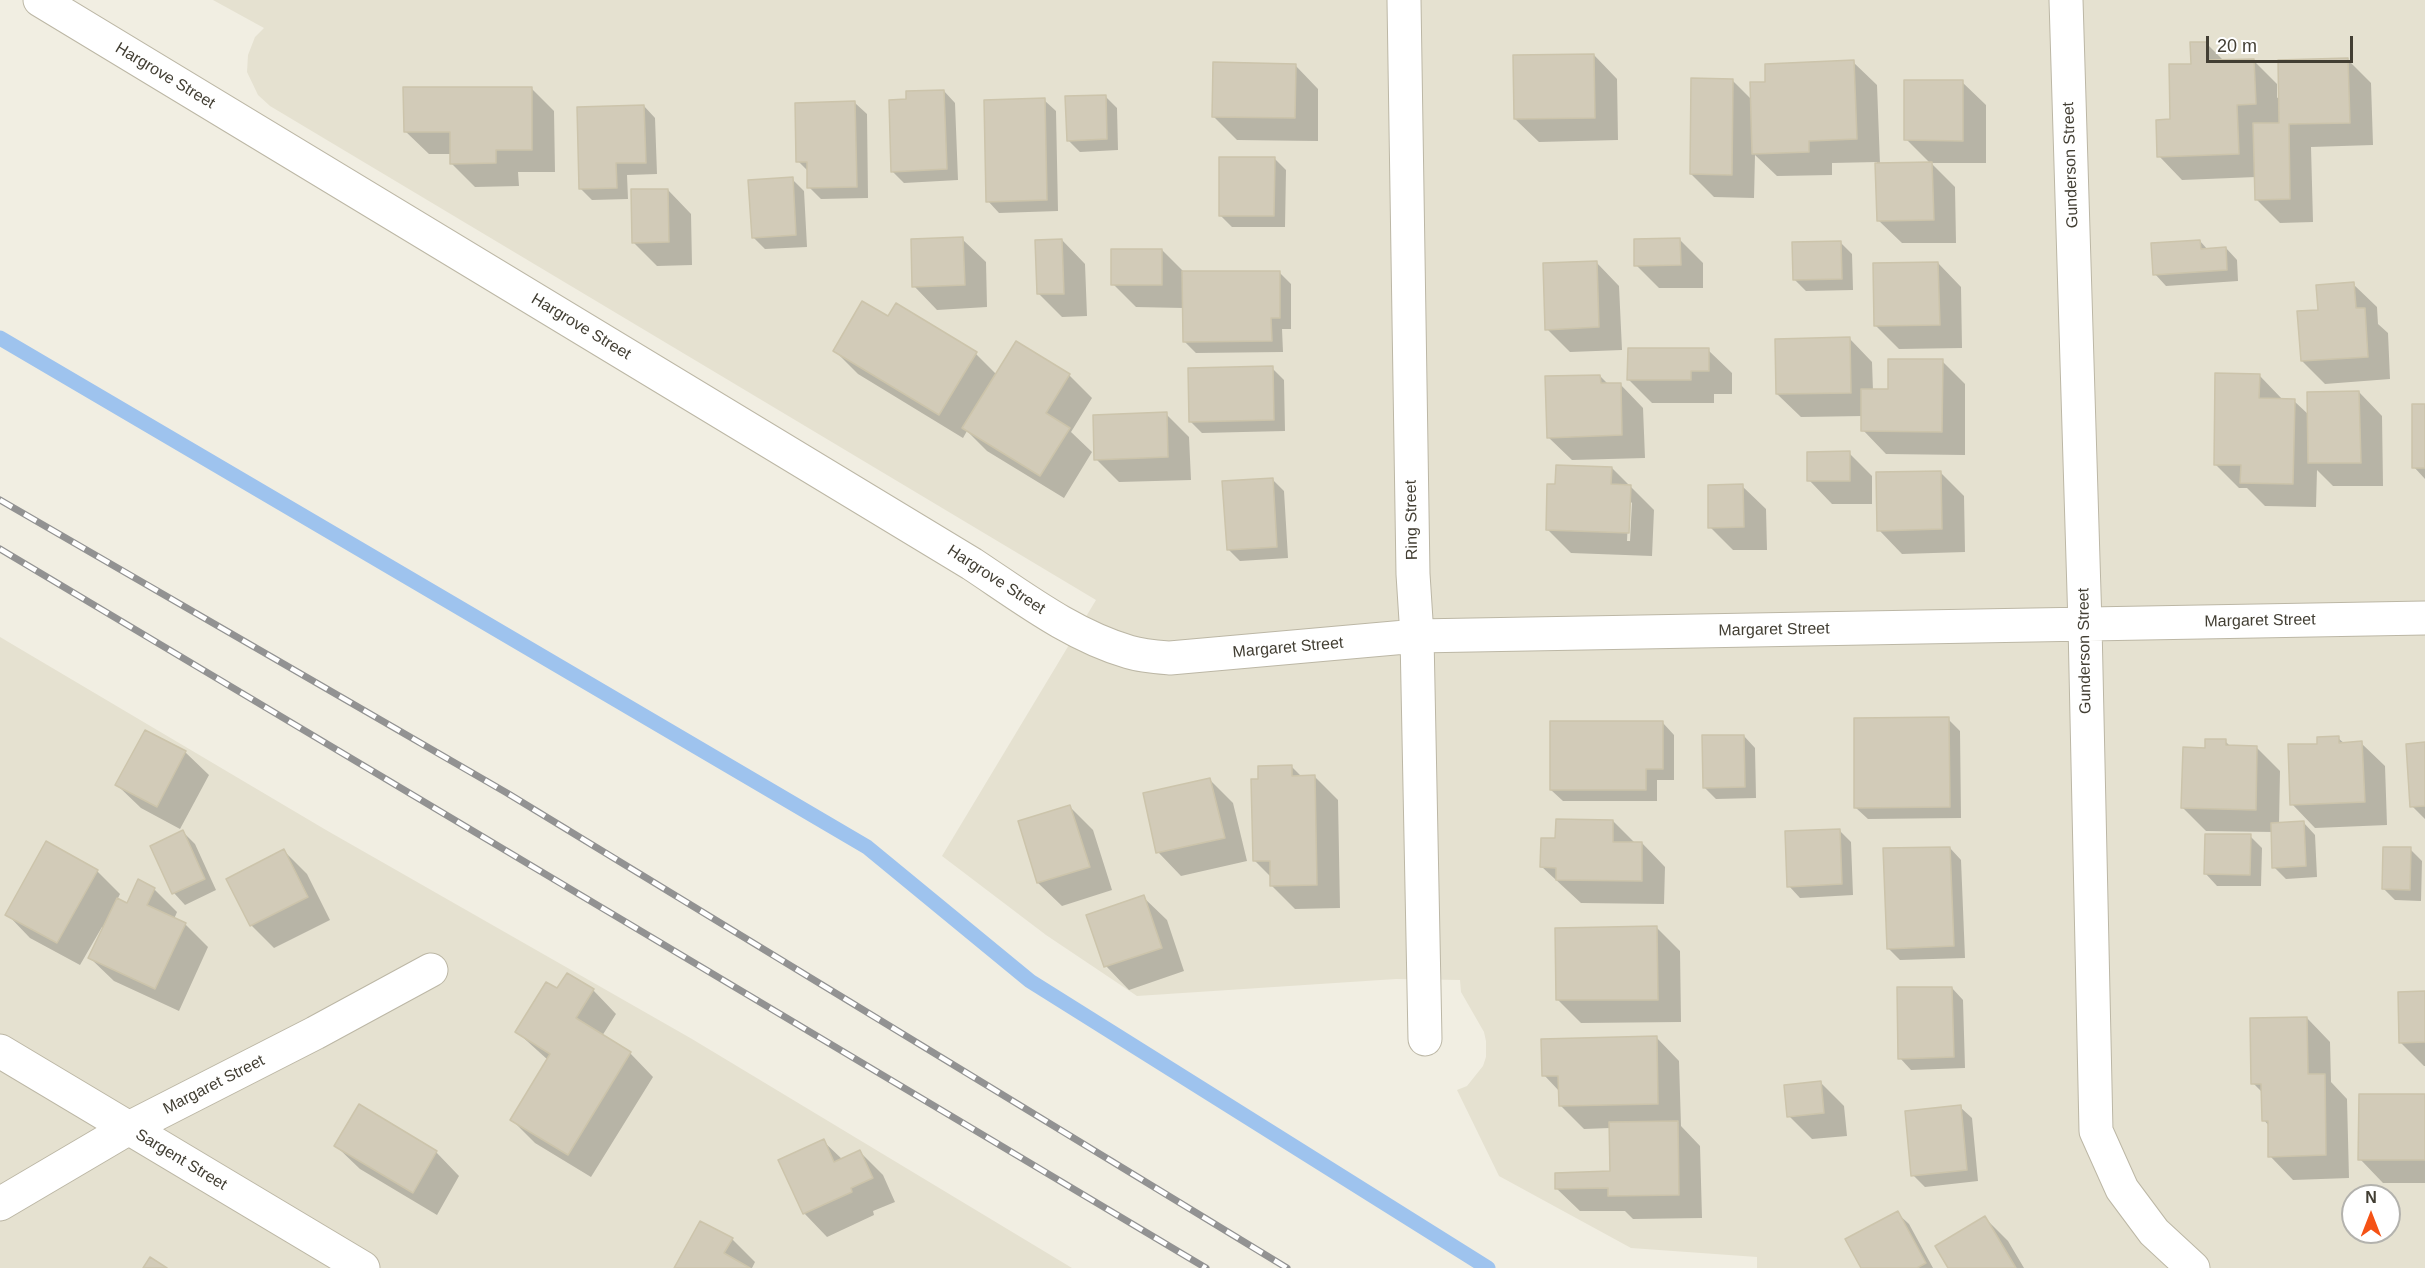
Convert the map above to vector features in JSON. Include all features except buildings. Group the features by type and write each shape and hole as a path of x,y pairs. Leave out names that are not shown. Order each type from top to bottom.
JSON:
{"street":[{"name":"Hargrove Street","path":"40,0 962,558 1063,623 1102,643 1124,650"},
{"name":"Ring Street","path":"1404,0 1413,574 1417,636 1425,1039"},
{"name":"Gunderson Street","path":"2066,0 2085,625 2096,1131 2122,1189 2154,1232 2193,1268"},
{"name":"Margaret Street","path":"1124,650 1170,658 1417,636 2425,618"},
{"name":"Margaret Street","path":"0,1204 129,1128 315,1033 431,970"},
{"name":"Sargent Street","path":"0,1051 363,1268"}],"shaded area":[{"path":"213,0 2425,0 2425,1268 1757,1268 1757,1257 1631,1248 1499,1176 1457,1090 1467,1086 1483,1066 1486,1057 1484,1032 1461,992 1460,980 1396,979 1137,996 1046,935 942,856 1096,600 270,106 258,95 247,72 248,55 255,37 264,28"},
{"path":"0,637 326,830 692,1039 1072,1268 0,1268"}],"waterway":[{"path":"0,338 867,847 1030,981 1488,1268"}],"railway":[{"path":"0,500 507,793 1287,1268"},
{"path":"0,549 1206,1268"}]}
